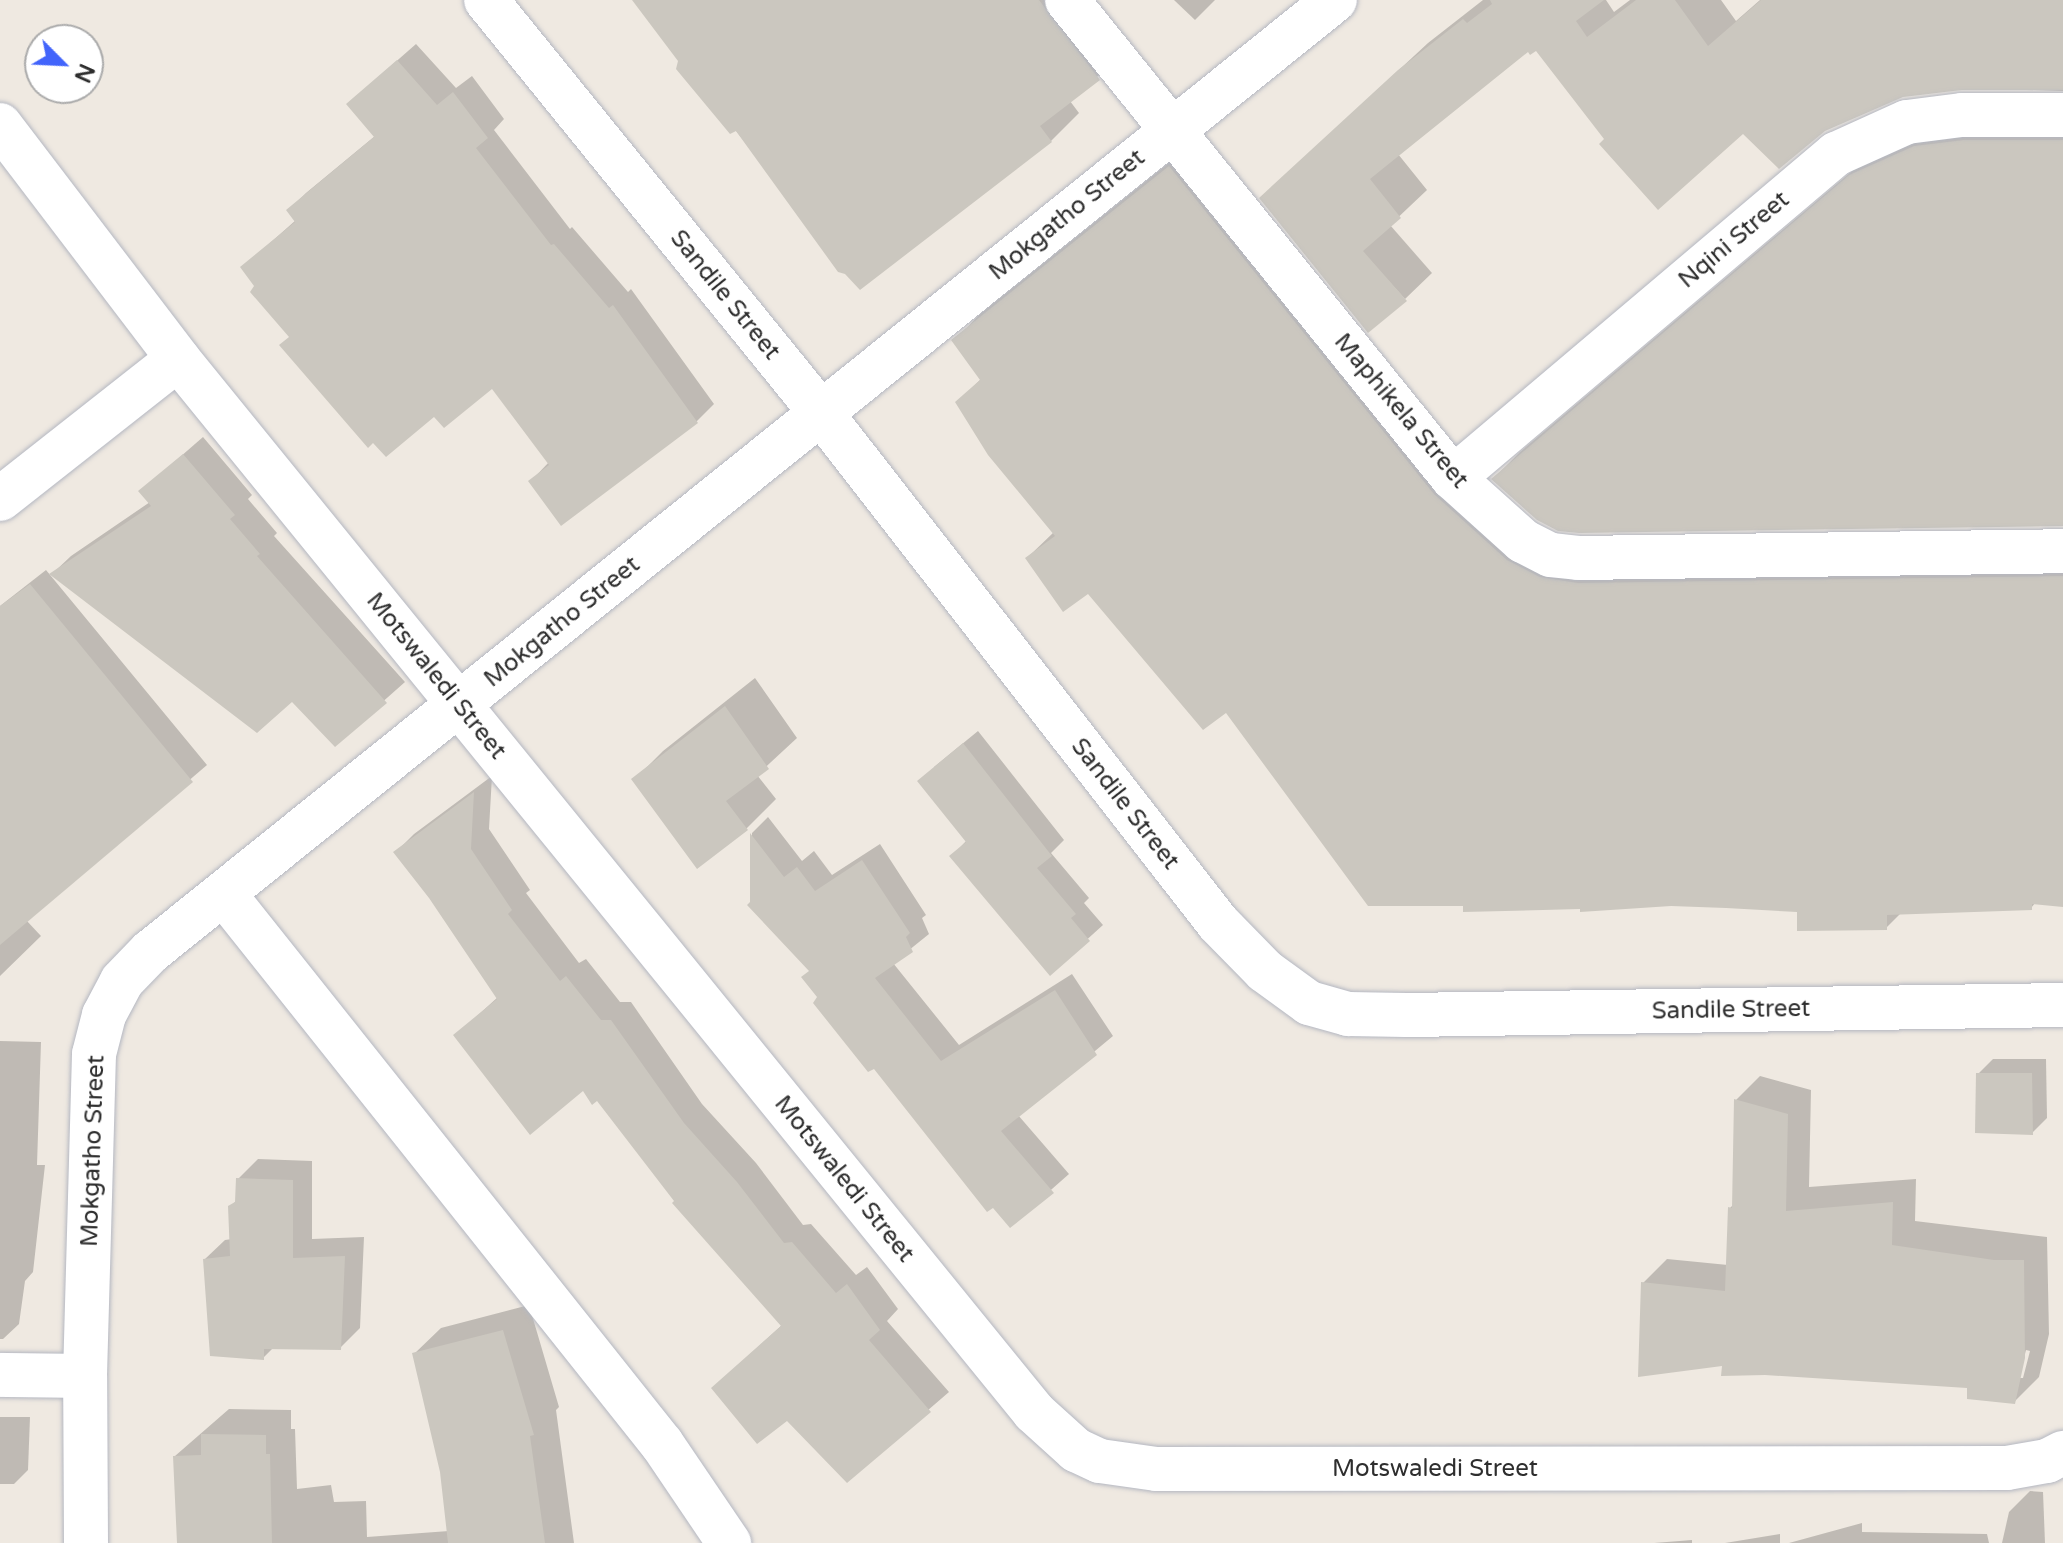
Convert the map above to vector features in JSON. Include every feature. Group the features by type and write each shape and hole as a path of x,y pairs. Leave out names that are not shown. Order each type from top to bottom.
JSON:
{"street":[{"name":"Sandile Street","path":"486,0 821,413 1218,923 1265,971 1309,1003 1348,1014 1406,1015 2063,1005"},
{"name":"Maphikela Street","path":"1067,0 1453,478 1523,541 1551,555 1578,558 2063,551"},
{"name":"Mokgatho Street","path":"86,1543 85,1376 94,1054 104,1015 122,981 150,952 1335,0"},
{"name":"Nqini Street","path":"1453,478 1836,154 1907,122 1962,115 2063,115"},
{"name":"Motswaledi Street","path":"0,125 178,359 1034,1412 1076,1450 1100,1461 1156,1469 2007,1468 2047,1461 2063,1453"},
{"path":"0,499 178,359"},
{"path":"224,894 662,1444 729,1543"},
{"path":"0,1375 85,1376"}],"building":[{"path":"632,0 1039,0 1100,80 1040,126 1052,142 860,290 845,274 838,272 736,131 730,134 676,69 678,61"},
{"path":"1490,0 1604,0 1576,21 1587,37 1636,0 1675,0 1708,46 1761,0 2063,0 2063,90 1962,90 1903,97 1825,131 1779,169 1743,134 1658,210 1599,144 1604,139 1536,51 1530,55 1528,52 1370,179 1401,218 1363,251 1407,301 1368,333 1259,198 1398,70 1463,19 1467,23 1492,4"},
{"path":"397,60 437,105 453,92 488,138 476,148 551,245 554,244 609,308 613,305 698,423 561,526 528,481 549,465 492,389 444,428 434,417 386,457 373,443 368,448 279,345 289,337 250,292 254,286 240,267 295,222 286,210 374,137 346,104"},
{"path":"1964,140 2063,140 2063,526 1579,533 1558,531 1537,520 1491,479 1849,175 1914,146"},
{"path":"1169,166 1434,494 1507,560 1540,577 1578,583 2063,576 2063,907 2032,904 2032,910 1887,915 1887,930 1797,931 1797,912 1671,906 1580,912 1580,909 1463,912 1463,906 1368,906 1226,713 1203,730 1088,594 1063,612 1025,558 1055,536 988,455 955,402 980,380 951,340"},
{"path":"183,454 235,515 230,519 260,554 257,556 387,703 335,747 292,702 257,733 49,574 151,506 138,491"},
{"path":"30,584 193,782 0,945 0,606"},
{"path":"725,706 769,769 726,801 748,830 697,869 631,779"},
{"path":"963,743 1052,856 1037,868 1076,914 1071,918 1090,941 1050,976 949,856 966,842 917,781"},
{"path":"474,792 471,849 512,910 508,914 560,981 566,976 601,1020 611,1020 684,1123 737,1182 784,1243 792,1242 836,1293 847,1284 880,1330 869,1340 931,1412 847,1483 787,1421 757,1444 711,1388 781,1326 672,1203 674,1201 597,1101 592,1105 583,1091 530,1135 453,1035 497,999 429,898 393,852"},
{"path":"750,833 784,877 797,867 815,891 862,860 910,933 906,937 913,952 875,978 941,1061 1055,990 1097,1055 1001,1131 1054,1193 1010,1228 993,1208 987,1212 874,1069 868,1072 813,1003 817,997 801,977 809,971 747,905 750,902"},
{"path":"1976,1073 2032,1073 2033,1135 1975,1133"},
{"path":"1734,1099 1788,1114 1786,1211 1893,1202 1892,1245 1994,1260 2024,1260 2025,1358 2015,1404 1967,1399 1967,1388 1765,1375 1721,1376 1722,1366 1638,1377 1641,1282 1725,1291 1728,1207 1732,1208"},
{"path":"236,1178 293,1180 293,1258 345,1256 341,1350 264,1349 264,1360 210,1356 203,1259 230,1256 228,1206 235,1202"},
{"path":"503,1330 534,1435 530,1436 545,1543 448,1543 440,1472 412,1353"},
{"path":"201,1434 266,1435 266,1454 270,1454 272,1543 177,1543 173,1456 201,1455"}]}
